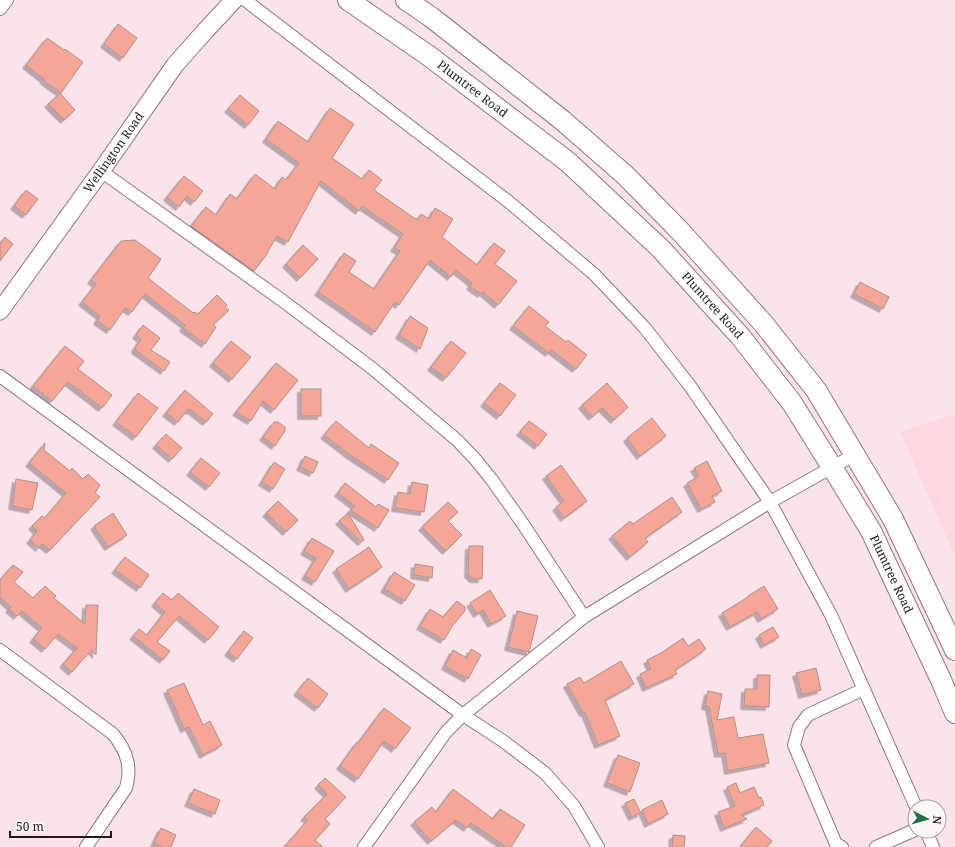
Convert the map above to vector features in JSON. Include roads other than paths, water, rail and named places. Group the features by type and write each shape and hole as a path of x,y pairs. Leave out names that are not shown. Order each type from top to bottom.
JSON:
{"highway":[{"name":"Plumtree Road","path":"348,0 429,56 568,162 661,249 740,336 792,403 871,531 955,713"},
{"name":"Plumtree Road","path":"406,0 431,17 573,130 625,175 680,231 763,323 816,390 893,519 955,650"},
{"path":"414,0 431,17"}],"main road":[{"name":"Wellington Road","path":"0,311 175,65 234,0"}],"street":[{"path":"0,9 7,0"},
{"path":"245,0 509,202 595,275 645,328 690,386 770,502 831,615 912,799"},
{"path":"101,171 283,301 372,369 458,441 476,459 492,480 523,524 584,617"},
{"path":"0,376 463,715 504,741 545,773 574,806 598,847"},
{"path":"364,847 446,732 463,715 584,617 770,502 854,455"},
{"path":"0,650 113,734 121,744 129,767 129,778 126,788 86,847"},
{"path":"842,847 836,844 794,745 799,727 808,715 864,689"},
{"path":"876,847 907,833"}]}
